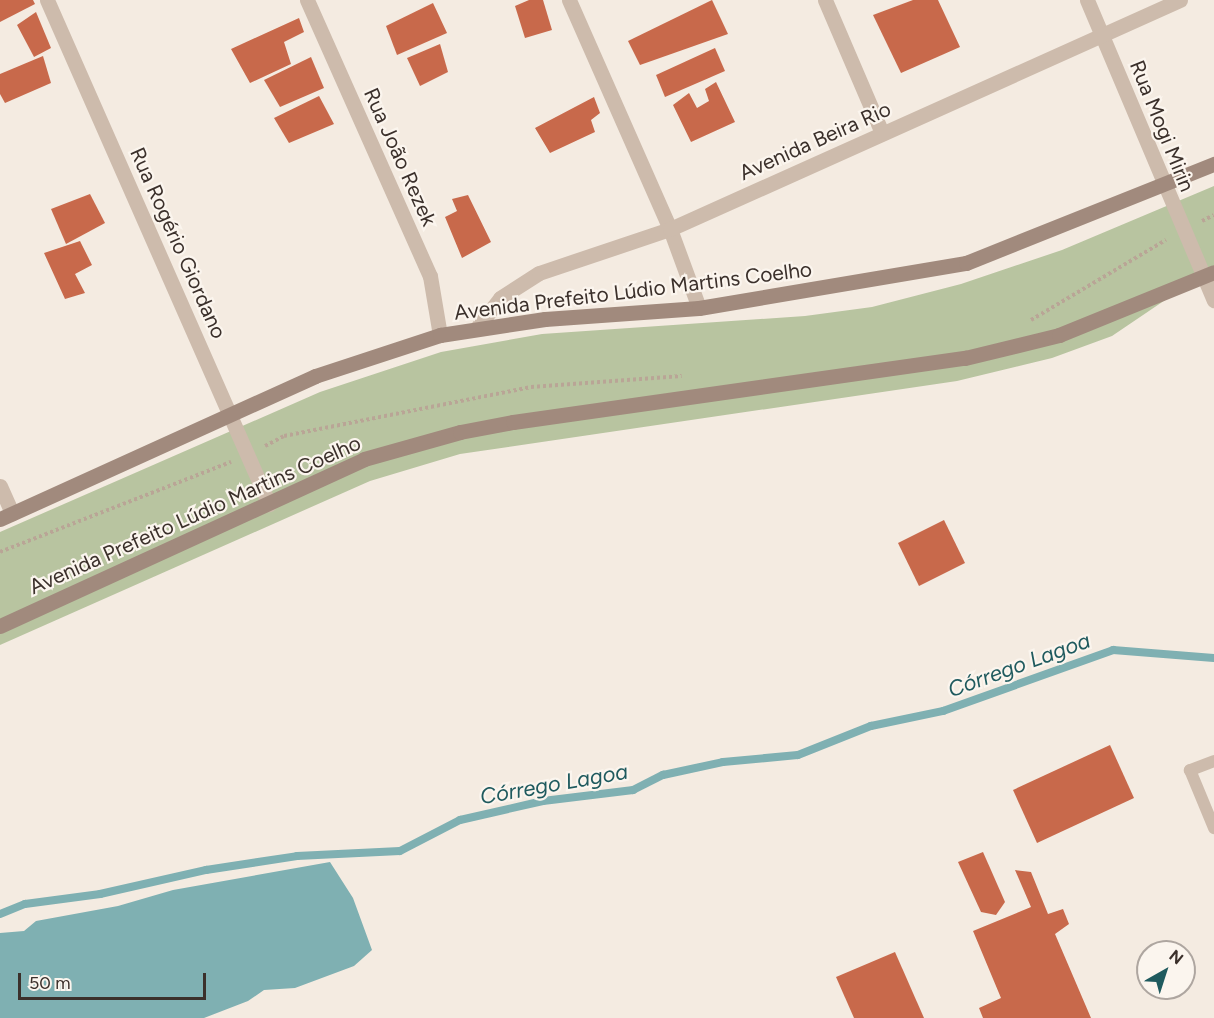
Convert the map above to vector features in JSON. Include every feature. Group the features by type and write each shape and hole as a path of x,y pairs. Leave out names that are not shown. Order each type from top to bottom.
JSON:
{"main road":[{"name":"Avenida Prefeito Lúdio Martins Coelho","path":"6,516 315,376 440,336 545,319 699,308 966,263 1214,164"},
{"name":"Avenida Prefeito Lúdio Martins Coelho","path":"0,626 364,459 460,432 965,358 1059,335 1208,274"}],"street":[{"name":"Rua Rogério Giordano","path":"47,0 269,504"},
{"name":"Rua João Rezek","path":"307,0 430,276 440,336"},
{"path":"569,0 669,229 699,308"},
{"path":"825,0 882,133"},
{"name":"Rua Mogi Mirin","path":"1087,0 1163,186 1208,274 1214,300"},
{"name":"Avenida Beira Rio","path":"476,329 500,298 539,273 669,229 882,133 1103,38 1180,0"},
{"path":"0,486 6,516"}],"lane":[{"path":"1214,761 1190,770 1214,828"}],"green space":[{"path":"1214,186 1214,267 1112,336 1052,358 957,381 460,454 370,481 0,645 0,532 320,392 441,352 542,334 805,316 872,307 961,284 1062,250"}],"water":[{"path":"330,862 353,898 372,950 354,966 295,988 264,990 248,1001 204,1018 0,1018 0,933 24,931 36,921 118,906 173,890"}],"building":[{"path":"0,0 33,0 35,4 0,22"},
{"path":"529,0 543,0 552,30 525,38 515,6"},
{"path":"712,0 728,34 640,65 628,41"},
{"path":"913,0 938,0 960,47 901,73 873,15"},
{"path":"433,3 447,33 397,55 386,26"},
{"path":"36,12 51,48 34,57 17,25"},
{"path":"299,18 304,32 284,42 291,64 250,83 231,49"},
{"path":"440,44 448,72 420,86 407,58"},
{"path":"715,48 725,71 665,97 656,75"},
{"path":"43,56 51,83 5,103 0,94 0,74"},
{"path":"311,57 324,88 280,107 264,80"},
{"path":"716,82 735,122 691,142 673,105 689,93 697,108 709,101 705,89"},
{"path":"319,96 334,124 289,143 274,118"},
{"path":"594,97 600,113 591,120 595,132 550,153 535,128"},
{"path":"90,194 105,223 66,244 51,209"},
{"path":"468,195 491,242 462,258 445,217 457,211 452,199"},
{"path":"80,241 92,265 75,274 85,293 65,299 44,253"},
{"path":"944,520 965,563 919,586 898,543"},
{"path":"1110,745 1134,798 1037,843 1013,790"},
{"path":"983,852 1005,902 996,915 981,912 958,862"},
{"path":"1015,870 1031,872 1048,914 1063,909 1069,924 1055,934 1091,1018 983,1018 979,1008 1001,998 973,931 1031,907"},
{"path":"895,952 924,1018 854,1018 836,977"}],"waterway":[{"name":"Córrego Lagoa","path":"0,914 25,904 100,894 206,870 297,856 400,851 460,820 543,801 633,790 663,775 723,762 798,755 871,726 943,711 1113,650 1214,658"}]}
